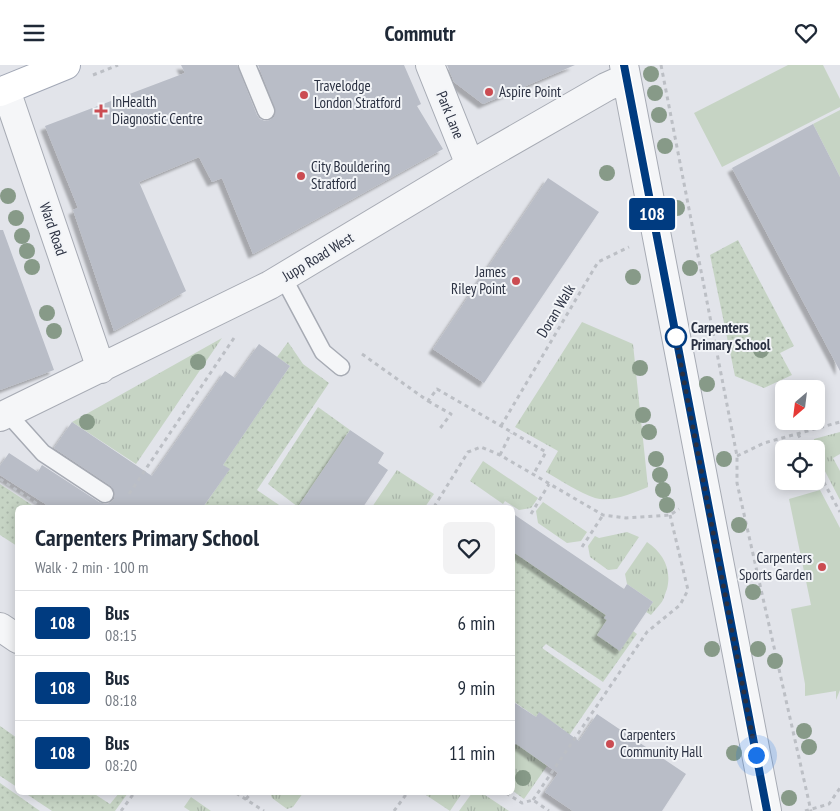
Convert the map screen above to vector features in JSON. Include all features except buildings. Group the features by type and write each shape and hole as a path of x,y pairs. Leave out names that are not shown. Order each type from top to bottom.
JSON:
{"main road":[{"path":"3,91 66,65"}],"street":[{"name":"Park Lane","path":"430,65 470,165"},
{"name":"Jupp Road West","path":"4,415 101,369 282,277 470,165 606,87 625,71"},
{"path":"625,71 767,811"},
{"name":"Ward Road","path":"3,91 101,369"},
{"path":"0,627 15,637"}],"lane":[{"path":"247,65 266,111"},
{"path":"282,277 323,352 341,367"},
{"path":"4,415 43,453 104,493"}],"path":[{"path":"662,65 737,456 737,483 811,810"},
{"name":"Doran Walk","path":"500,426 598,263 656,233"},
{"path":"125,499 236,335"},
{"path":"341,367 352,348 428,401 451,414 438,431"},
{"path":"428,401 437,389 546,452 533,475"},
{"path":"737,456 764,443 840,422"},
{"path":"500,455 512,433"},
{"path":"798,434 801,440"},
{"path":"435,505 468,452 481,447 500,455 603,515 626,518 670,515 688,590 680,605 647,632 533,800 522,803 509,795"},
{"path":"0,479 39,505"},
{"path":"530,514 549,484"},
{"path":"825,484 840,511"},
{"path":"582,547 603,515"},
{"path":"805,811 829,804 840,788"},
{"path":"121,811 133,795"},
{"path":"239,795 264,811"},
{"path":"246,799 249,795"},
{"path":"394,811 406,795"},
{"path":"533,800 549,811"}],"green space":[{"path":"788,65 823,65 840,99 840,107 722,167 694,113"},
{"path":"840,110 840,177 813,124"},
{"path":"738,240 794,346 780,353 792,375 781,380 775,380 775,383 764,388 735,376 710,255"},
{"path":"582,322 633,344 648,487 615,498 601,499 589,496 546,472 558,451 515,427"},
{"path":"222,338 136,464 72,422"},
{"path":"288,342 303,364 329,383 257,490 279,505 205,505 229,470 223,465 290,366 277,357"},
{"path":"318,407 350,430 299,505 295,505 268,484"},
{"path":"840,432 840,454 833,458 840,471 840,500 825,471 825,440 814,439"},
{"path":"483,461 538,498 531,508 519,510 515,507 515,505 505,501 503,504 470,481"},
{"path":"397,470 434,494 426,505 373,505"},
{"path":"0,484 32,505 15,505 15,545 0,535"},
{"name":"Carpenters Sports Garden","path":"820,490 840,528 840,690 836,700 836,691 805,696 805,684 791,609 811,605 789,499"},
{"path":"543,502 587,532 581,541 567,543 538,523 536,511"},
{"path":"627,532 639,537 617,569 608,570 590,557 588,546 595,536 599,538"},
{"path":"647,542 662,556 668,575 667,589 663,600 651,615 646,612 653,602 627,584 625,574"},
{"path":"515,553 606,615 607,620 597,635 620,650 633,631 637,634 603,682 546,644 542,648 601,689 566,740 564,730 539,713 536,717 515,702"},
{"path":"0,726 15,737 15,786 0,776"},
{"path":"517,744 547,766 524,799 515,792 515,745"},
{"path":"0,783 40,811 0,811"},
{"path":"28,795 96,795 110,804 117,795 127,795 115,811 52,811"},
{"path":"271,795 302,795 293,807 287,809"},
{"path":"426,795 461,795 450,811"},
{"path":"471,795 485,795 509,811 459,811"},
{"path":"191,797 211,811 190,811 184,807"}],"bus line":[{"name":"108","path":"624,65 767,811"}],"place":[{"name":"Aspire Point","path":"489,92"},
{"name":"Travelodge London Stratford","path":"304,95"},
{"name":"InHealth Diagnostic Centre","path":"101,111"},
{"name":"City Bouldering Stratford","path":"301,176"},
{"name":"James Riley Point","path":"516,281"},
{"name":"Carpenters Primary School","path":"676,337"},
{"name":"Carpenters Sports Garden","path":"822,567"},
{"name":"Carpenters Community Hall","path":"610,744"}],"route":[{"path":"676,337 674,329 756,755"}]}
